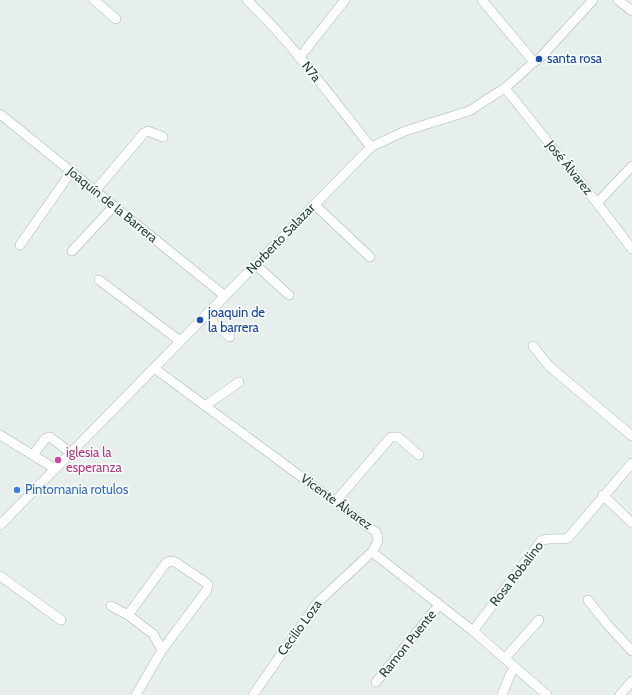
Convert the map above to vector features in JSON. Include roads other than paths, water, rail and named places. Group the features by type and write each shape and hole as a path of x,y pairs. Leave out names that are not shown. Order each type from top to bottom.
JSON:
{"street":[{"path":"94,0 116,19"},
{"name":"N7a","path":"247,0 300,58 371,147"},
{"path":"300,58 345,0"},
{"path":"482,0 534,62"},
{"name":"Norberto Salazar","path":"0,525 371,147 405,131 469,112 505,88 539,59 593,0"},
{"path":"618,0 632,11"},
{"name":"José Álvarez","path":"505,88 632,249"},
{"name":"Joaquín de la Barrera","path":"0,114 225,296"},
{"path":"95,191 144,133 148,131 163,137"},
{"path":"597,203 632,166"},
{"path":"20,245 71,172"},
{"path":"315,204 370,257"},
{"path":"72,251 114,206"},
{"path":"256,265 289,295"},
{"path":"99,280 180,341"},
{"path":"209,311 213,316 213,323 230,337"},
{"path":"533,346 549,366 632,436"},
{"name":"Vicente Álvarez","path":"154,368 376,532 378,541 372,552"},
{"path":"205,406 238,382"},
{"path":"0,435 54,469"},
{"path":"33,455 45,439 50,437 71,452"},
{"path":"336,502 391,437 398,437 419,455"},
{"name":"Rosa Robalino","path":"474,631 541,541 544,539 568,538 603,495 632,463"},
{"path":"603,495 632,523"},
{"path":"372,552 474,631 547,695"},
{"name":"Cecilio Loza","path":"253,695 317,603 372,552"},
{"path":"128,615 166,563 170,561 175,562 208,585 207,590 162,650 136,695"},
{"path":"0,576 61,620"},
{"path":"588,600 607,624 632,651"},
{"name":"Ramon Puente","path":"376,682 439,605"},
{"path":"111,606 128,615 153,634 162,650"},
{"path":"505,658 539,620"},
{"path":"502,695 515,667"},
{"path":"620,695 632,680"}],"place":[{"name":"santa rosa","path":"539,59"},
{"name":"joaquin de la barrera","path":"200,320"},
{"name":"iglesia la esperanza","path":"58,460"},
{"name":"Pintomania rotulos","path":"17,490"}]}
